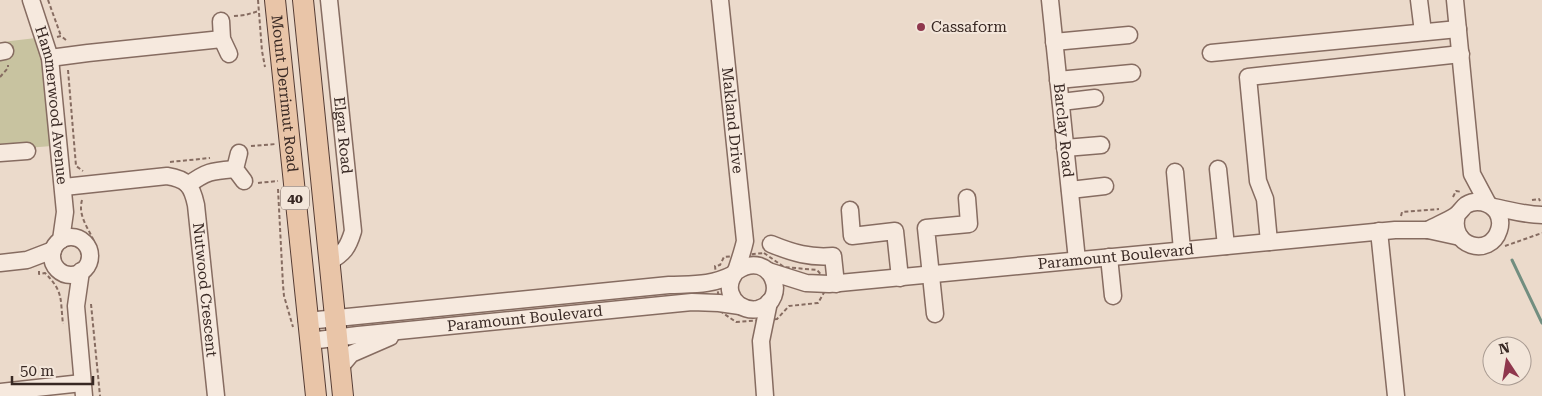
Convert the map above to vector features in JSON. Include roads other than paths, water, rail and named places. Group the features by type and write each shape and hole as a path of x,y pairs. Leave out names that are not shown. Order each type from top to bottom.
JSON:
{"main road":[{"name":"Mount Derrimut Road","path":"275,0 300,325 310,341 316,396"},
{"name":"Mount Derrimut Road","path":"303,0 340,367 346,394"}],"street":[{"name":"Hammerwood Avenue","path":"31,0 50,58 64,187 65,212 57,245"},
{"name":"Elgar Road","path":"329,0 353,231 343,253 329,262"},
{"name":"Makland Drive","path":"720,0 746,241 756,259 766,269"},
{"name":"Barclay Road","path":"1050,0 1077,260"},
{"path":"1419,0 1422,32"},
{"path":"1455,0 1472,174 1456,226 1460,237 1466,243 1480,246 1488,244 1494,239 1498,233 1500,219 1490,206 1472,174"},
{"path":"222,22 222,39 228,54"},
{"path":"1211,53 1458,29"},
{"path":"1054,42 1129,35"},
{"path":"50,58 222,39"},
{"path":"1269,242 1265,199 1258,181 1248,76 1461,54"},
{"path":"1058,80 1132,73"},
{"path":"1061,102 1095,98"},
{"path":"1065,148 1101,144"},
{"path":"64,187 167,176 179,178 188,185 203,174 215,171 245,178 244,150"},
{"path":"0,153 27,151"},
{"path":"1218,169 1226,246"},
{"path":"1175,172 1182,250"},
{"name":"Nutwood Crescent","path":"188,185 194,193 196,205 216,396"},
{"path":"1070,190 1105,186"},
{"path":"935,314 926,228 970,224 967,198"},
{"path":"1459,213 1466,205 1473,202 1481,202 1490,206 1534,215"},
{"path":"850,210 852,236 895,231 900,278"},
{"name":"Hammerwood Avenue","path":"65,212 80,239"},
{"name":"Paramount Boulevard","path":"1428,230 1459,213"},
{"path":"1498,233 1534,215"},
{"name":"Paramount Boulevard","path":"766,269 806,282 836,284 1379,231 1428,230 1460,237"},
{"path":"1379,231 1396,396"},
{"path":"33,261 73,237 80,239 88,249 89,255 86,267 87,272 76,306"},
{"name":"Makland Drive","path":"735,272 746,241"},
{"path":"771,244 787,251 817,258 833,256 836,284"},
{"path":"0,392 83,390 76,306 52,256 57,245"},
{"path":"1110,257 1113,296"},
{"path":"0,263 33,261 75,274 87,272"},
{"path":"761,342 752,321 742,307 734,301 730,288 735,272 750,264 766,269 773,277 775,284 761,342 765,396"},
{"name":"Paramount Boulevard","path":"300,325 335,318 669,285 694,285 716,281 735,272"},
{"name":"Paramount Boulevard","path":"770,301 787,289 806,282"},
{"path":"742,307 758,309 770,301"},
{"name":"Paramount Boulevard","path":"310,341 692,302 719,303 742,307"},
{"path":"340,367 351,354 403,330"}],"waterway":[{"path":"1512,260 1542,323"}],"place":[{"name":"Cassaform","path":"921,27"}]}
